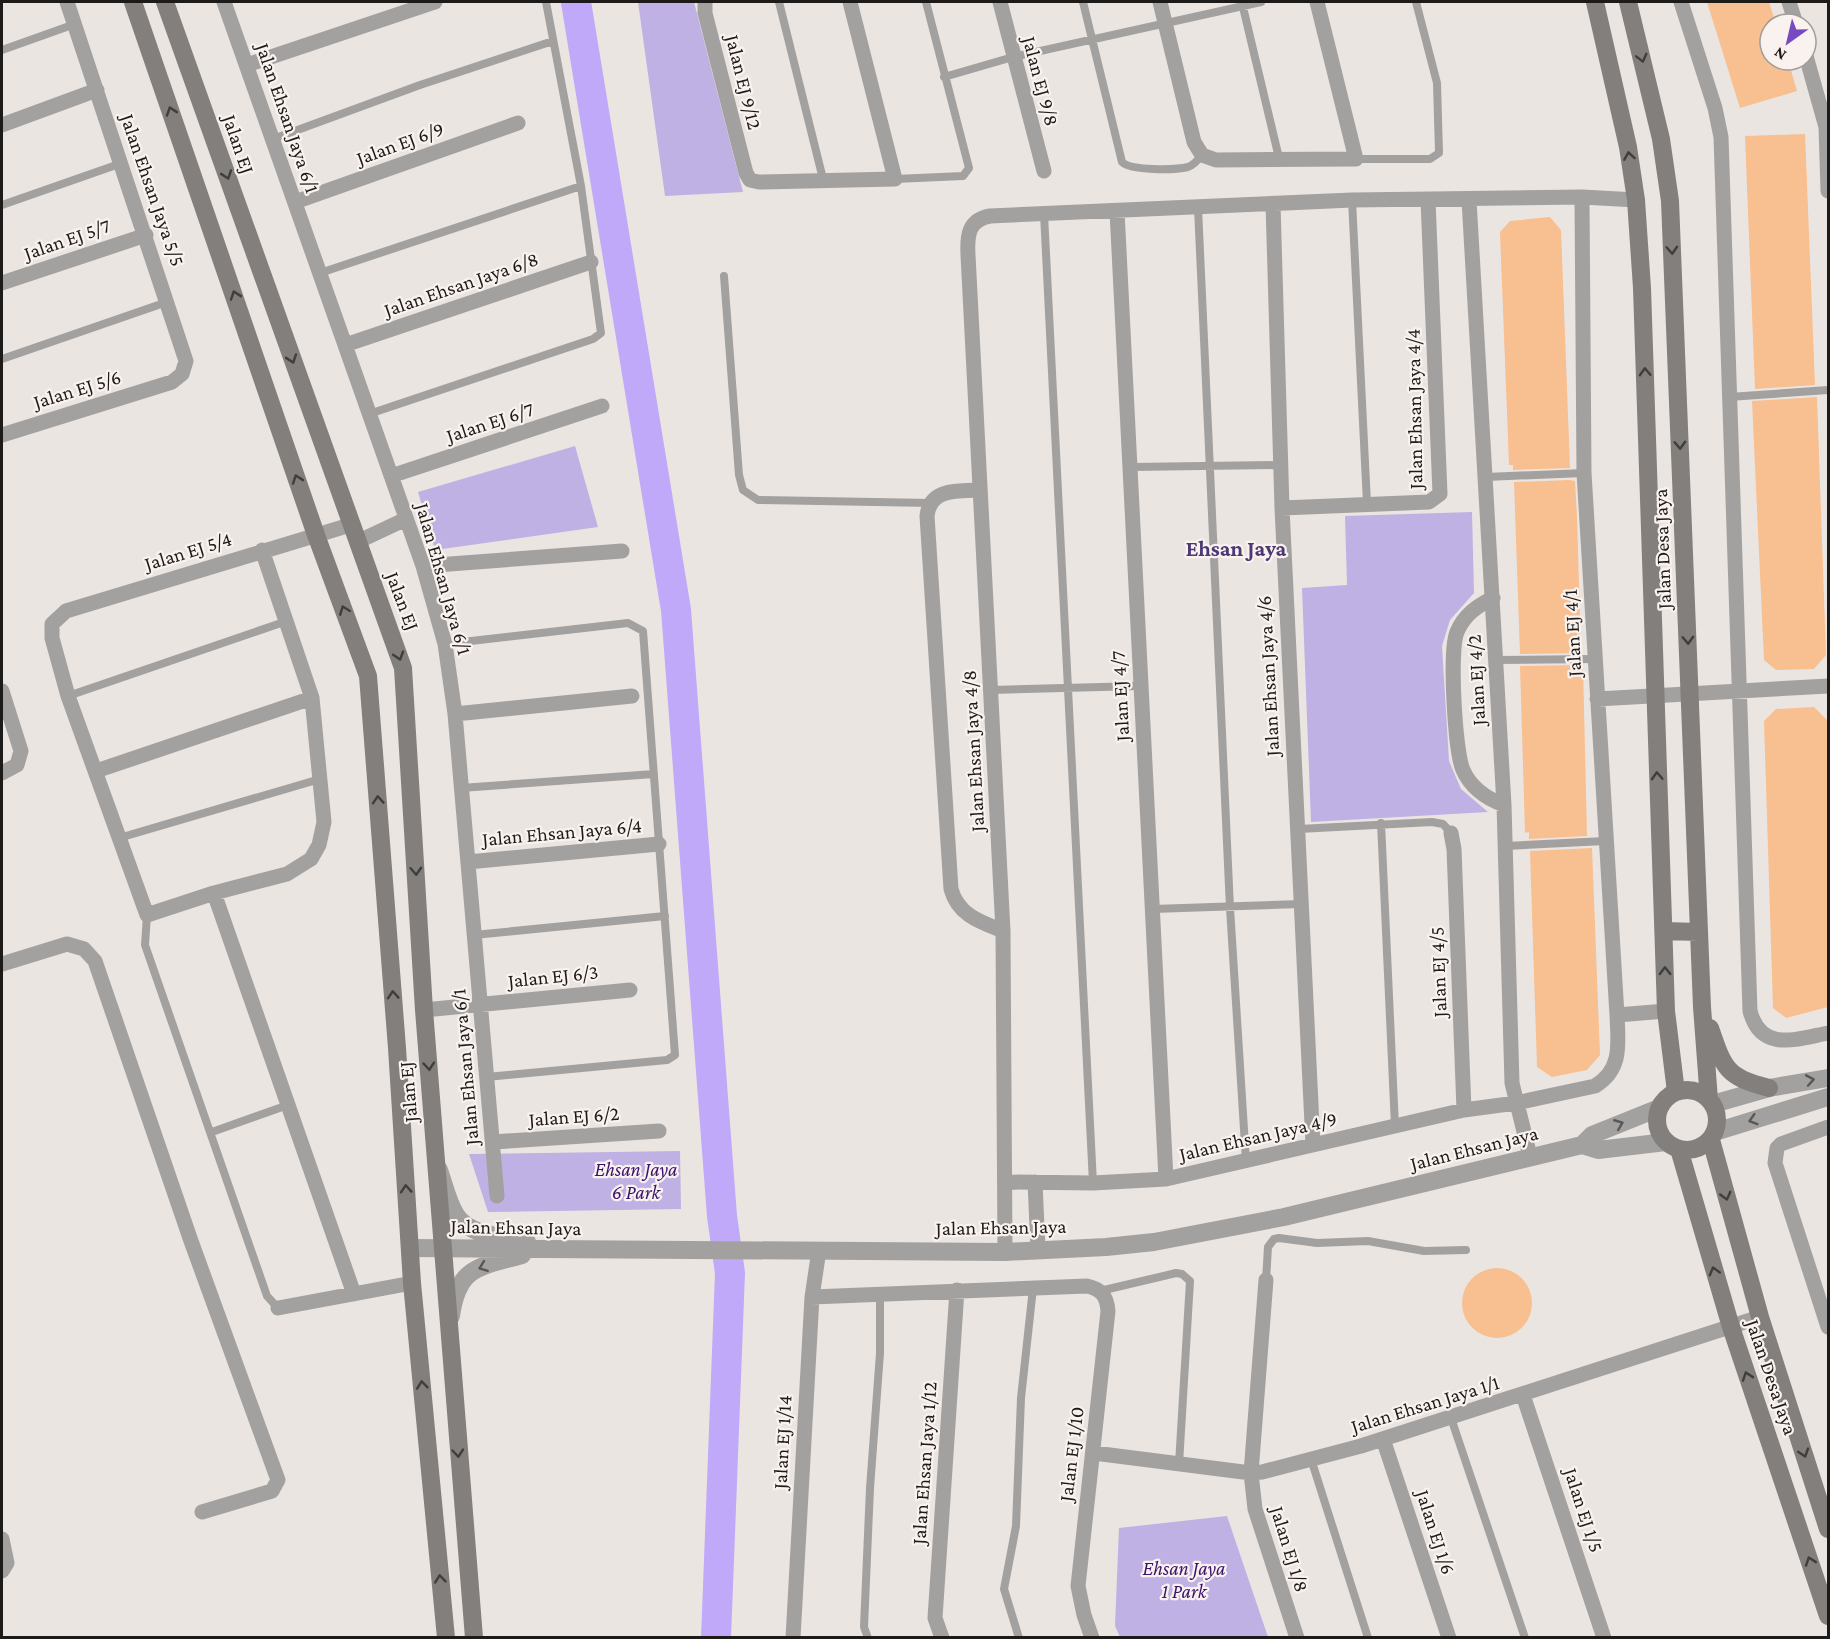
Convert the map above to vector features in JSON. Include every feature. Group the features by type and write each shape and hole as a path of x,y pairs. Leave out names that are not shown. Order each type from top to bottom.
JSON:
{"main road":[{"name":"Jalan EJ","path":"133,2 316,535 368,676 412,1283 446,1638"},
{"name":"Jalan EJ","path":"165,2 403,668 423,1010 438,1166 448,1336 474,1638"},
{"name":"Jalan Desa Jaya","path":"1595,2 1628,147 1636,200 1642,300 1666,1011 1676,1092"},
{"name":"Jalan Desa Jaya","path":"1628,2 1661,139 1670,201 1702,1006 1711,1102"},
{"path":"1664,931 1699,933"},
{"path":"1702,1006 1720,1056 1729,1071 1740,1080 1769,1088"},
{"path":"1690,1090 1711,1102 1717,1122 1713,1136 1693,1150 1672,1146 1657,1126 1659,1108 1669,1096 1676,1092 1690,1090"},
{"name":"Jalan Desa Jaya","path":"1713,1136 1760,1317 1828,1529"},
{"name":"Jalan Desa Jaya","path":"1672,1146 1828,1616"}],"street":[{"name":"Jalan Ehsan Jaya 5/5","path":"67,2 186,361 182,374 166,384"},
{"name":"Jalan Ehsan Jaya 6/1","path":"224,2 423,566 445,644 455,714 497,1196"},
{"path":"247,65 435,2"},
{"name":"Jalan EJ 9/12","path":"705,2 705,13 750,180 759,182 823,179"},
{"path":"823,179 895,179 850,2"},
{"name":"Jalan EJ 9/8","path":"1000,2 1044,171"},
{"path":"1160,2 1198,148 1216,159 1356,159 1317,2"},
{"path":"1681,2 1719,122 1752,1018 1761,1032 1776,1040 1784,1041 1828,1033"},
{"path":"1811,72 1826,127 1828,191"},
{"path":"2,125 97,90"},
{"name":"Jalan EJ 6/9","path":"295,202 518,123"},
{"path":"1044,214 1352,201 1582,197 1636,200"},
{"name":"Jalan EJ 4/1","path":"1582,197 1584,473 1617,1016 1618,1054 1615,1066"},
{"name":"Jalan Ehsan Jaya 4/4","path":"1282,508 1429,502 1440,494 1428,200"},
{"name":"Jalan EJ 4/2","path":"1469,200 1506,846 1512,1083 1530,1156"},
{"name":"Jalan Ehsan Jaya 4/6","path":"1273,204 1280,465 1313,1145"},
{"name":"Jalan EJ 4/7","path":"1117,211 1132,467 1139,686 1166,1179"},
{"name":"Jalan Ehsan Jaya 4/8","path":"1005,1252 1003,931 968,249 969,232 976,220 983,217 1044,214"},
{"name":"Jalan EJ 5/7","path":"2,283 146,235"},
{"name":"Jalan Ehsan Jaya 6/8","path":"345,345 591,262"},
{"name":"Jalan EJ 5/6","path":"2,435 166,384"},
{"name":"Jalan EJ 6/7","path":"391,476 602,406"},
{"path":"980,490 948,492 935,497 927,516 951,889 958,907 967,915 1003,931"},
{"path":"357,542 406,519"},
{"name":"Jalan EJ 5/4","path":"68,696 51,631 55,618 73,609 350,525"},
{"path":"68,696 96,771 117,839 147,915 214,893 287,874 311,859 323,832 312,698 262,550"},
{"path":"423,566 622,551"},
{"path":"1493,598 1471,611 1461,623 1452,654 1459,759 1463,771 1483,796 1504,805"},
{"path":"1597,699 1689,692 1828,686"},
{"path":"2,691 21,751 17,765 2,773"},
{"path":"455,714 632,696"},
{"path":"96,771 312,698"},
{"name":"Jalan EJ 4/5","path":"1451,833 1454,849 1464,1110"},
{"name":"Jalan Ehsan Jaya 6/4","path":"468,862 659,844"},
{"path":"214,893 290,1105 354,1294"},
{"path":"2,964 67,944 84,949 95,961 191,1241 278,1480 272,1491 202,1512"},
{"name":"Jalan EJ 6/3","path":"423,1010 630,990"},
{"path":"1617,1016 1666,1011"},
{"name":"Jalan Ehsan Jaya 4/9","path":"1006,1182 1093,1183 1166,1179 1464,1110 1516,1103 1595,1086 1606,1080 1615,1066"},
{"path":"1711,1102 1769,1088 1828,1078"},
{"path":"1713,1136 1828,1097"},
{"name":"Jalan Ehsan Jaya","path":"1582,1145 1592,1135 1659,1108"},
{"path":"1828,1127 1781,1144 1777,1148 1775,1163 1828,1327"},
{"name":"Jalan EJ 6/2","path":"493,1142 659,1131"},
{"name":"Jalan Ehsan Jaya","path":"410,1248 1005,1252 1106,1247 1173,1239 1356,1200 1582,1145 1598,1150 1672,1146"},
{"path":"438,1166 455,1214 465,1224 480,1232 558,1250"},
{"path":"1035,1182 1038,1250"},
{"path":"448,1336 455,1292 467,1275 483,1266 538,1250"},
{"name":"Jalan EJ 1/14","path":"793,1638 812,1296 819,1250"},
{"name":"Jalan EJ 1/8","path":"1266,1280 1251,1473 1255,1509 1297,1638"},
{"path":"278,1308 412,1283"},
{"path":"812,1296 957,1290 1093,1288"},
{"name":"Jalan EJ 1/10","path":"1092,1638 1078,1586 1108,1311 1105,1296 1093,1288"},
{"name":"Jalan Ehsan Jaya 1/12","path":"942,1638 935,1618 957,1290"},
{"name":"Jalan Ehsan Jaya 1/1","path":"1094,1453 1251,1473 1311,1460 1383,1439 1760,1317"},
{"name":"Jalan EJ 1/5","path":"1523,1395 1604,1638"},
{"name":"Jalan EJ 1/6","path":"1383,1439 1449,1638"},
{"path":"2,1539 7,1563 2,1571"}],"lane":[{"path":"369,414 598,337 602,328 581,186 546,2"},
{"path":"778,2 823,179"},
{"path":"895,179 963,176 967,172 969,162 926,2"},
{"path":"1083,2 1120,159 1125,165 1133,168 1187,167 1198,148"},
{"path":"945,77 1013,57 1242,4 1261,2"},
{"path":"1356,159 1430,159 1439,153 1437,83 1416,2"},
{"path":"1242,4 1279,158"},
{"path":"2,50 75,24"},
{"path":"273,139 420,85 553,41"},
{"path":"2,205 122,163"},
{"path":"320,273 581,186"},
{"path":"1352,201 1367,503"},
{"path":"1198,208 1230,908 1246,1162"},
{"path":"1044,214 1093,1183"},
{"path":"724,276 739,475 743,490 758,500 931,502"},
{"path":"2,359 168,301"},
{"path":"1729,397 1828,390"},
{"path":"1132,467 1280,465"},
{"path":"1486,477 1584,473"},
{"path":"68,696 287,621"},
{"path":"445,644 628,623 643,631 675,1052 673,1057 487,1077"},
{"path":"1496,660 1595,659"},
{"path":"992,690 1139,686"},
{"path":"461,788 654,774"},
{"path":"117,839 320,779"},
{"path":"1299,829 1432,822 1443,824 1451,833"},
{"path":"1381,823 1395,1126"},
{"path":"1506,846 1605,841"},
{"path":"1153,909 1301,904"},
{"path":"147,915 144,945 212,1132 269,1302 278,1308"},
{"path":"474,935 665,916"},
{"path":"212,1132 290,1105"},
{"path":"1266,1280 1268,1247 1274,1239 1317,1242 1368,1241 1424,1251 1466,1250"},
{"path":"1093,1288 1176,1273 1182,1274 1190,1281 1179,1464"},
{"path":"1019,1638 1004,1589 1016,1526 1021,1398 1033,1288"},
{"path":"868,1638 864,1627 870,1488 880,1353 880,1293"},
{"path":"1451,1418 1525,1638"},
{"path":"1311,1460 1368,1638"}],"green space":[{"path":"638,2 694,2 743,192 665,196"},
{"path":"575,446 598,527 435,550 418,492"},
{"path":"1472,512 1474,593 1450,620 1442,646 1449,761 1461,789 1488,812 1311,822 1302,588 1347,585 1345,516"},
{"name":"Ehsan Jaya 6 Park","path":"680,1151 681,1209 488,1212 469,1154"},
{"name":"Ehsan Jaya 1 Park","path":"1227,1516 1268,1637 1120,1637 1115,1626 1119,1528"}],"building":[{"path":"1707,2 1769,2 1772,12 1758,12 1758,72 1791,72 1797,91 1740,108"},
{"path":"1805,134 1815,385 1755,389 1745,136"},
{"path":"1550,217 1561,230 1570,468 1513,470 1513,465 1509,465 1500,232 1510,221"},
{"path":"1817,397 1826,655 1814,669 1776,670 1764,660 1752,401"},
{"path":"1575,481 1581,653 1520,654 1514,482"},
{"path":"1583,665 1587,836 1529,839 1529,832 1525,833 1520,666"},
{"path":"1814,707 1827,720 1828,1007 1786,1018 1773,1008 1764,721 1776,709"},
{"path":"1592,848 1600,1055 1587,1070 1552,1077 1537,1067 1530,851"},
{"path":"1497,1268 1510,1271 1522,1278 1529,1290 1532,1303 1529,1316 1522,1328 1510,1335 1497,1338 1484,1335 1472,1328 1465,1316 1462,1303 1465,1290 1472,1278 1484,1271"}],"waterway":[{"path":"576,2 676,610 722,1216 730,1273 716,1638"}],"district":[{"name":"Ehsan Jaya","path":"1236,548"}]}
